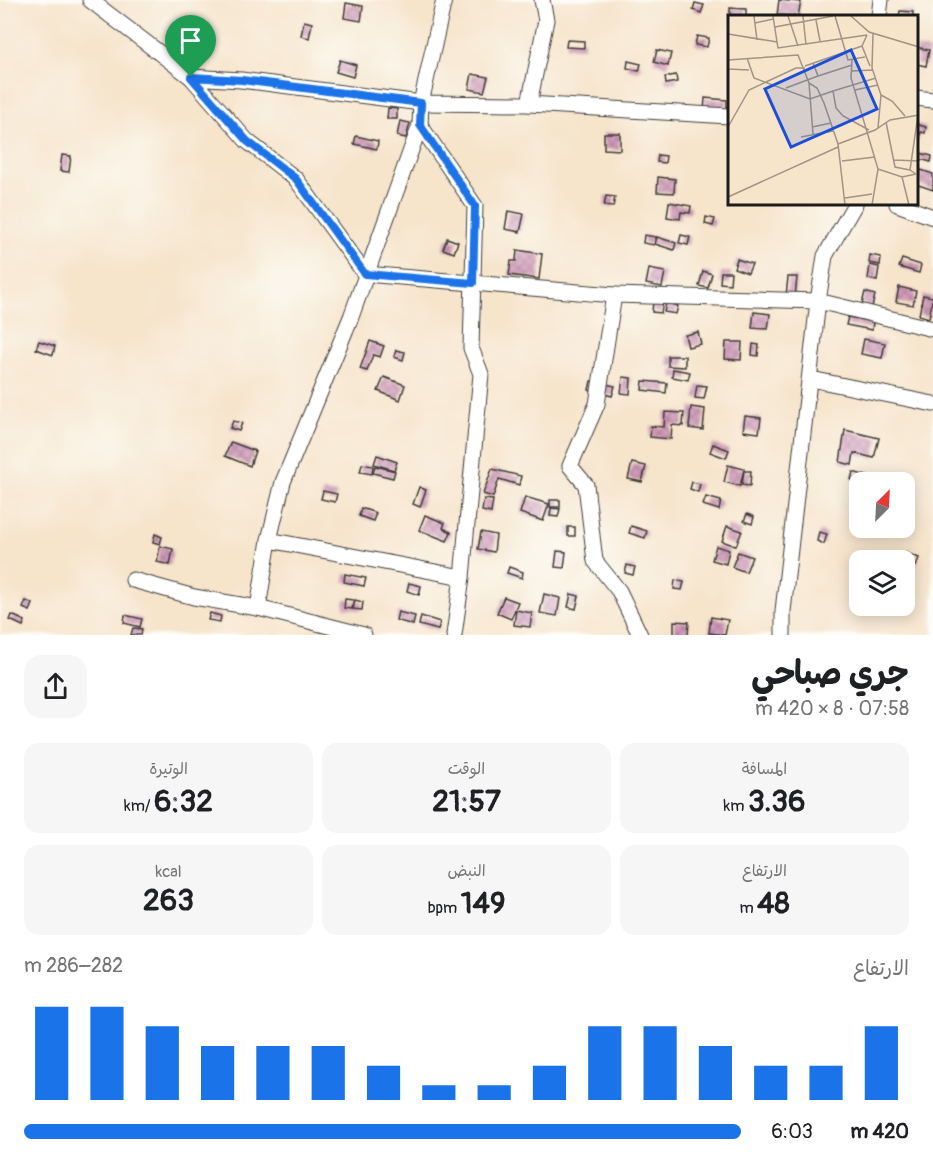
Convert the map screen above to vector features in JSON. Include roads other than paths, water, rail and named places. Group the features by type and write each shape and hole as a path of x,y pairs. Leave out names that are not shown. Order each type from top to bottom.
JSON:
{"street":[{"path":"90,0 191,77 247,141 296,179 365,274 614,295 818,301 933,329"},
{"path":"258,608 269,540 283,482 351,317 420,125 421,103 444,0"},
{"path":"529,104 546,20 542,0"},
{"path":"879,15 881,0"},
{"path":"191,77 242,80 421,103 529,104 728,116"},
{"path":"918,98 933,100"},
{"path":"420,125 475,206 471,348 481,374 462,577 454,635"},
{"path":"783,635 783,611 825,256 854,206"},
{"path":"903,206 933,217"},
{"path":"614,295 597,404 570,466 586,485 595,561 619,591 640,635"},
{"path":"811,379 933,404"},
{"path":"269,540 462,577"},
{"path":"133,580 194,597 258,608 364,635"}]}
